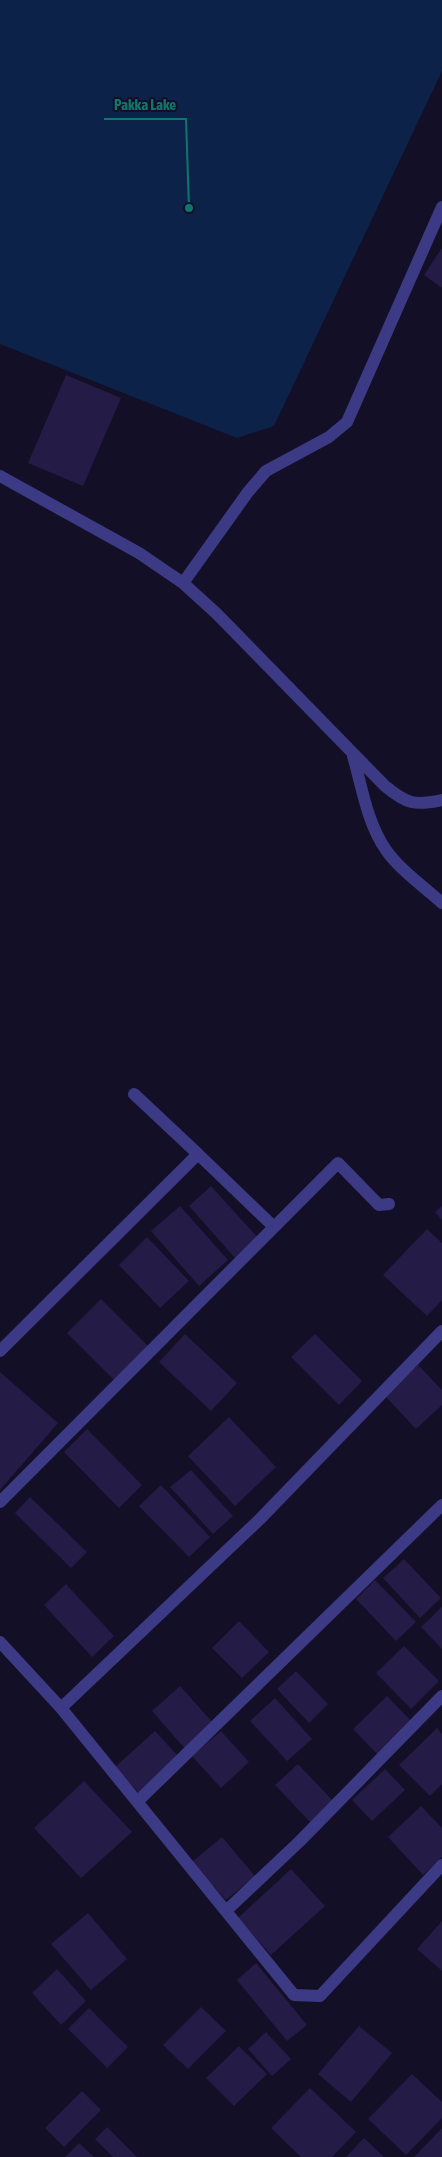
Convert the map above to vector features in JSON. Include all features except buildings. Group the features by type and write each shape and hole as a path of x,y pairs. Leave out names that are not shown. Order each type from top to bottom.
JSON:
{"street":[{"path":"183,583 248,492 266,471 329,437 347,422 442,207"},
{"path":"0,476 139,553 183,583 217,614 385,786 401,800 421,804 442,800"},
{"path":"353,753 371,824 379,839 399,865 442,903"},
{"path":"134,1094 274,1227"},
{"path":"0,1351 198,1154"},
{"path":"0,1502 338,1163 379,1205 389,1204"},
{"path":"61,1708 260,1519 442,1331"},
{"path":"138,1802 442,1505"},
{"path":"0,1642 61,1708 227,1910 294,1995 320,1996 442,1865"},
{"path":"227,1910 300,1841 442,1696"}],"water":[{"path":"0,0 442,0 442,71 274,426 237,438 0,344"}],"place":[{"name":"Pakka Lake","path":"189,208"}]}
